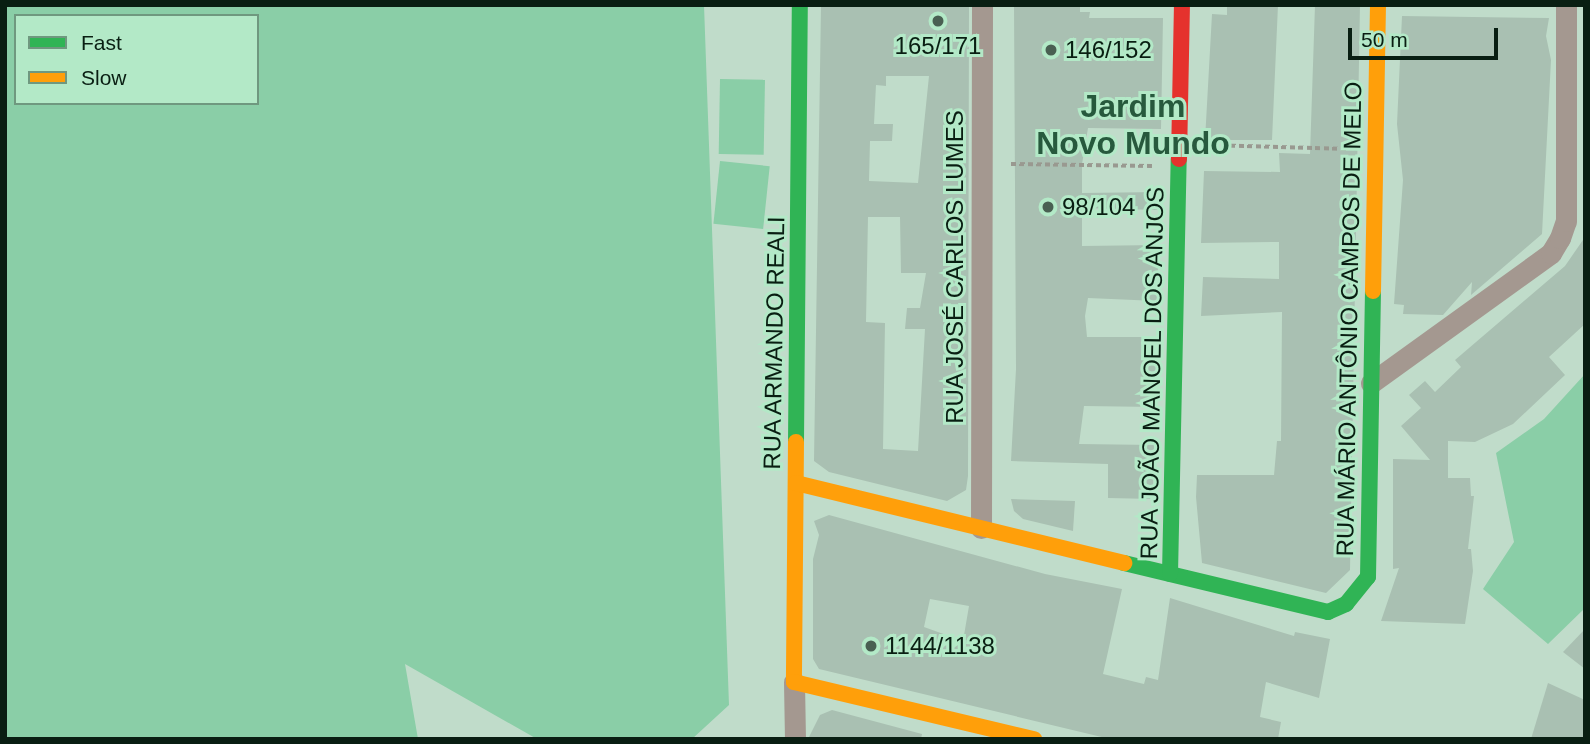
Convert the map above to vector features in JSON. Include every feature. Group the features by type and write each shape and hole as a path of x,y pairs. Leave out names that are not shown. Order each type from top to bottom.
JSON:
{"street":[{"name":"RUA ARMANDO REALI","path":"794,682 800,5"},
{"name":"RUA JOSÉ CARLOS LUMES","path":"981,528 982,5"},
{"name":"RUA JOÃO MANOEL DOS ANJOS","path":"1170,574 1182,5"},
{"name":"RUA MÁRIO ANTÔNIO CAMPOS DE MELO","path":"796,483 1328,612 1360,591 1368,577 1378,5"},
{"path":"1371,383 1551,253 1560,238 1566,221 1566,5"},
{"path":"795,739 794,682 1034,739"}],"path":[{"path":"1205,145 1360,149"},
{"path":"1011,164 1165,166"}],"green space":[{"path":"5,5 704,5 729,705 692,739 537,739 405,664 418,739 5,739"},
{"path":"720,79 765,80 764,155 719,154"},
{"path":"720,161 770,166 763,229 713,224"},
{"path":"1585,374 1585,608 1548,644 1483,589 1514,542 1496,453 1544,419"}],"building":[{"path":"821,5 969,5 966,490 947,501 829,472 814,461","holes":["886,76 929,76 918,183 869,181 870,141 892,141 893,124 874,124 876,85 886,86","868,217 900,217 901,273 926,273 920,308 907,308 905,329 925,329 918,451 883,449 885,323 866,322"]},
{"path":"1014,5 1080,5 1080,12 1090,12 1089,18 1163,18 1161,129 1088,128 1082,164 1082,193 1160,192 1159,210 1082,208 1082,246 1159,245 1157,301 1088,298 1085,316 1087,337 1157,337 1155,407 1084,406 1079,444 1154,445 1153,499 1108,498 1108,464 1011,461 1016,369"},
{"path":"1227,5 1278,5 1272,140 1205,140 1212,14 1227,15"},
{"path":"1315,5 1360,5 1350,570 1326,593 1202,563 1196,497 1197,475 1274,475 1277,441 1281,441 1282,312 1201,316 1203,277 1279,279 1279,242 1201,243 1204,171 1280,172 1279,153 1310,154"},
{"path":"1402,16 1549,18 1546,36 1551,60 1542,234 1471,295 1472,282 1443,315 1403,314 1404,305 1394,304 1403,180 1397,124"},
{"path":"1585,237 1585,324 1549,357 1565,375 1513,424 1475,442 1448,441 1448,478 1470,478 1471,496 1474,496 1468,549 1471,549 1473,571 1465,624 1381,621 1399,568 1393,569 1393,459 1430,460 1401,426 1421,408 1409,395 1425,381 1435,392 1461,367 1455,360 1565,266"},
{"path":"1011,499 1075,501 1073,531 1023,519 1014,511"},
{"path":"829,515 1045,574 1122,589 1103,674 1144,684 1146,677 1158,680 1170,598 1294,636 1295,632 1330,639 1319,698 1266,682 1260,717 1281,722 1278,739 1110,739 819,669 813,659 813,559 819,535 814,521","holes":["930,599 969,606 963,641 924,627"]},
{"path":"1585,629 1585,669 1563,652"},
{"path":"1548,683 1585,700 1585,739 1531,739"},
{"path":"832,710 922,734 921,739 808,739 820,715"}],"traffic: fast":[{"path":"796,442 800,5"},
{"path":"1170,574 1179,159"},
{"path":"1124,563 1328,612 1346,604 1368,577 1373,291"}],"traffic: slow":[{"path":"1373,291 1378,5"},
{"path":"796,442 794,682 1034,739"},
{"path":"796,483 1124,563"}],"traffic: jam":[{"path":"1179,159 1182,5"}],"place":[{"name":"165/171","path":"938,21"},
{"name":"146/152","path":"1051,50"},
{"name":"98/104","path":"1048,207"},
{"name":"1144/1138","path":"871,646"}],"district":[{"name":"Jardim Novo Mundo","path":"1133,126"}]}
